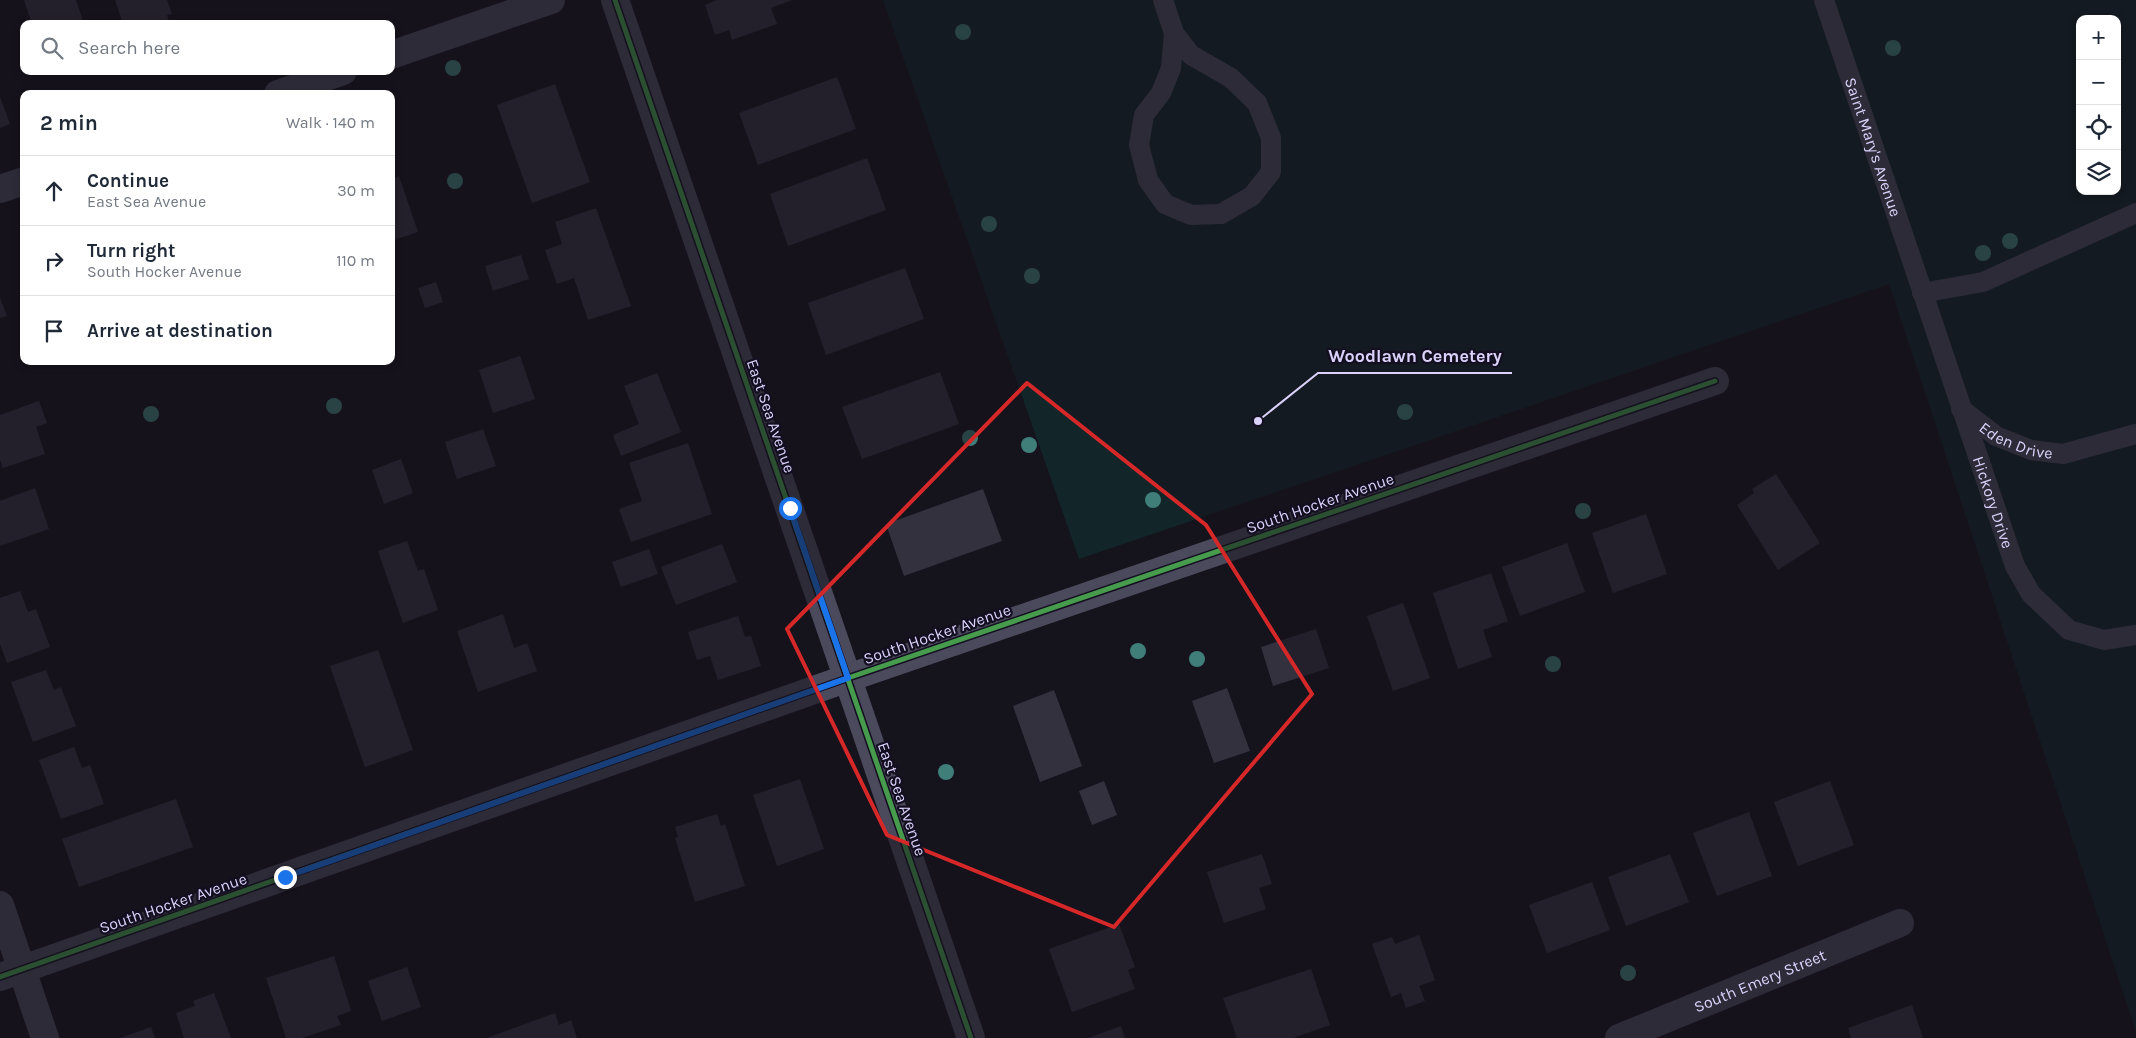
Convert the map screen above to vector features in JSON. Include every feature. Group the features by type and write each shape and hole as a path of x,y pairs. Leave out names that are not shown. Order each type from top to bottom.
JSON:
{"street":[{"path":"395,54 551,0"},
{"name":"East Sea Avenue","path":"615,0 971,1038"},
{"path":"289,90 333,75"},
{"path":"0,189 20,182"},
{"name":"South Hocker Avenue","path":"11,973 848,678 1715,381"},
{"path":"0,905 11,973 45,1038"},
{"name":"South Emery Street","path":"1619,1038 1900,923"}],"lane":[{"path":"1163,0 1174,33 1191,55 1231,78 1257,103 1271,138 1271,172 1252,196 1222,214 1191,215 1165,204 1148,180 1139,146 1144,115 1161,93 1171,68 1174,33"},
{"name":"Saint Mary's Avenue","path":"1824,0 1922,293"},
{"path":"1922,293 1983,282 2136,213"},
{"name":"Hickory Drive","path":"1922,293 2014,566 2031,594 2069,630 2104,640 2136,635"},
{"name":"Eden Drive","path":"1961,409 1996,436 2031,450 2063,454 2136,434"}],"highlighted area":[{"path":"1027,383 1206,525 1312,694 1114,927 887,835 787,629"}],"green space":[{"path":"883,0 2136,0 2136,1031 1889,284 1079,559"}],"building":[{"path":"24,0 76,0 83,20 31,20"},
{"path":"115,0 167,0 172,14 167,15 169,20 122,20"},
{"path":"717,0 792,0 771,8 777,24 732,40 729,30 715,35 705,5"},
{"path":"837,77 856,129 758,165 739,113"},
{"path":"555,84 590,182 532,203 497,105"},
{"path":"0,97 10,124 0,128"},
{"path":"867,158 886,210 788,246 770,194"},
{"path":"399,176 418,232 395,240 395,178"},
{"path":"596,208 631,306 588,320 574,278 557,284 545,250 562,244 555,222"},
{"path":"521,255 529,279 493,291 485,266"},
{"path":"905,268 924,319 826,355 808,303"},
{"path":"436,282 443,302 425,308 418,288"},
{"path":"0,298 7,316 0,318"},
{"path":"520,356 535,399 493,413 479,370"},
{"path":"940,372 959,424 862,459 842,407"},
{"path":"657,373 681,432 621,456 613,435 639,424 624,386"},
{"path":"39,401 47,423 36,427 45,454 3,468 0,460 0,415"},
{"path":"483,429 496,466 457,479 445,442"},
{"path":"688,443 712,514 631,542 619,509 642,501 629,463"},
{"path":"401,459 413,493 384,504 372,470"},
{"path":"1776,474 1820,543 1778,570 1737,505 1754,493 1752,489"},
{"path":"35,488 49,529 0,546 0,501"},
{"path":"983,489 1002,541 904,576 886,524"},
{"path":"1646,514 1667,574 1613,593 1592,533"},
{"path":"407,541 418,571 424,569 438,610 403,623 378,551"},
{"path":"1567,543 1585,592 1520,616 1502,567"},
{"path":"722,544 737,582 676,605 661,567"},
{"path":"649,549 658,574 621,587 612,562"},
{"path":"1491,573 1508,621 1483,630 1492,657 1458,669 1433,593"},
{"path":"20,591 28,612 36,609 50,647 7,663 0,644 0,598"},
{"path":"1403,603 1430,678 1393,691 1367,616"},
{"path":"503,614 514,648 527,643 537,671 478,692 457,631"},
{"path":"738,616 745,637 751,636 761,666 718,680 710,656 697,660 688,632"},
{"path":"1316,629 1329,668 1273,686 1261,647"},
{"path":"378,650 413,750 365,767 330,666"},
{"path":"46,670 54,690 61,687 76,726 33,742 11,682"},
{"path":"1227,688 1250,751 1214,763 1192,701"},
{"path":"1054,690 1082,766 1040,782 1013,706"},
{"path":"74,747 82,768 90,765 104,804 61,819 39,760"},
{"path":"800,779 824,849 777,866 753,795"},
{"path":"1104,781 1117,815 1092,825 1079,791"},
{"path":"1830,781 1854,845 1798,866 1774,802"},
{"path":"176,799 193,847 79,887 62,839"},
{"path":"1749,812 1772,876 1717,896 1693,833"},
{"path":"717,814 721,826 725,824 745,886 695,902 675,838 678,837 675,827"},
{"path":"1262,854 1272,884 1259,888 1266,909 1224,923 1207,872"},
{"path":"1670,854 1689,902 1626,926 1608,877"},
{"path":"1592,882 1610,930 1547,953 1529,905"},
{"path":"1119,924 1135,967 1128,970 1135,989 1072,1012 1049,949"},
{"path":"1419,935 1435,980 1419,986 1425,1001 1406,1008 1401,993 1391,997 1372,944 1392,937 1395,944"},
{"path":"334,956 351,1011 337,1016 341,1025 302,1038 286,1038 266,978"},
{"path":"407,967 421,1007 382,1021 368,981"},
{"path":"1311,969 1330,1025 1293,1038 1237,1038 1223,998"},
{"path":"214,993 231,1038 184,1038 176,1013 195,1006 193,1001"},
{"path":"1912,1005 1923,1038 1851,1038 1848,1028"},
{"path":"555,1013 559,1025 571,1020 577,1038 487,1038"},
{"path":"1121,1026 1125,1038 1088,1038"},
{"path":"151,1027 155,1038 120,1038"}],"cycle path":[{"path":"615,0 971,1038"},
{"path":"0,977 848,678 1715,381"}],"place":[{"name":"Woodlawn Cemetery","path":"1258,421"}],"route":[{"path":"285,877 848,678 790,508"}]}
